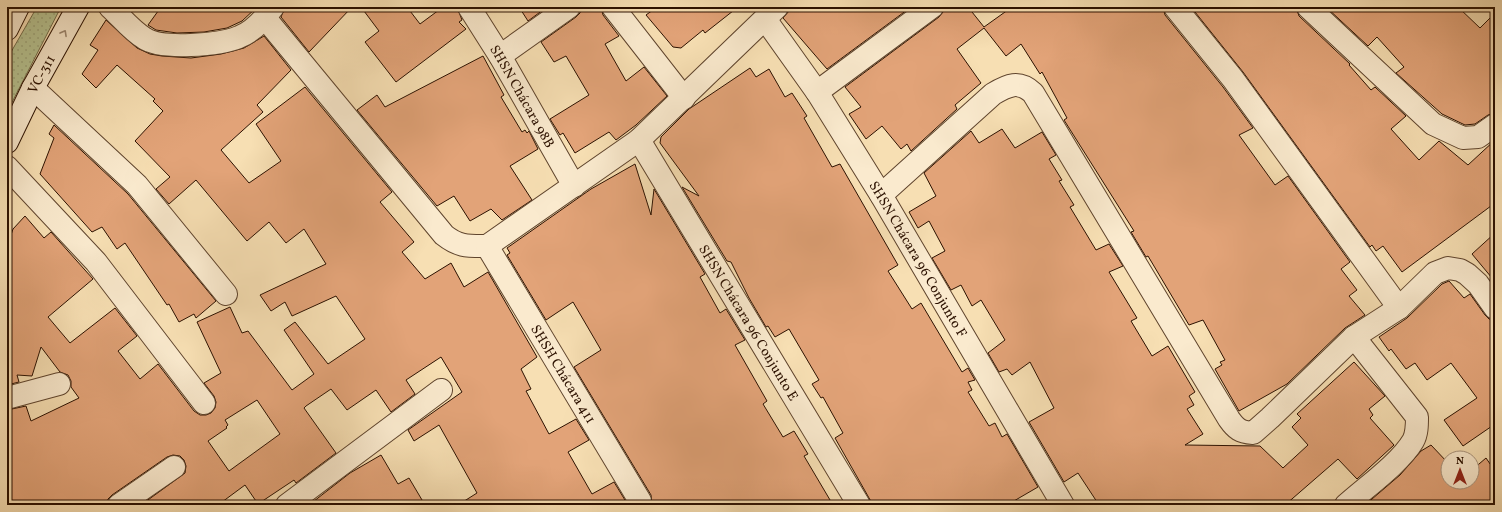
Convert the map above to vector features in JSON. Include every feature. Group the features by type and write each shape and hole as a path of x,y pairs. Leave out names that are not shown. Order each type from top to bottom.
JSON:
{"street":[{"path":"7,29 18,7"},
{"name":"VC-311","path":"7,142 33,88 78,7"},
{"path":"110,7 144,38 160,44 196,44 240,37 269,12 444,235 454,243 466,246 487,246 639,140 771,13"},
{"name":"SHSN Chácara 98B","path":"470,7 500,56 574,186"},
{"path":"500,56 569,7"},
{"path":"613,7 684,98"},
{"path":"817,92 932,7"},
{"path":"1175,7 1233,79 1399,308"},
{"path":"1308,7 1434,124 1463,138 1478,137 1495,125"},
{"name":"SHSN Chácara 96 Conjunto F","path":"771,13 817,92 881,195 1063,505"},
{"path":"881,195 993,94 1012,85 1021,85 1033,93 1230,419 1236,428 1243,432 1253,433 1354,337 1399,308 1434,273 1448,268 1460,270 1468,274 1478,284 1495,308"},
{"path":"33,88 137,185 226,294"},
{"name":"SHSN Chácara 96 Conjunto E","path":"639,140 860,505"},
{"path":"7,168 96,262 204,403"},
{"name":"SHSH Chácara 411","path":"487,246 640,501"},
{"path":"1346,505 1404,453 1413,440 1416,431 1417,417 1354,337"},
{"path":"7,398 59,384"},
{"path":"287,505 441,390"},
{"path":"119,505 174,467"}],"green space":[{"path":"37,7 61,7 7,112 7,59"}],"building":[{"path":"161,7 257,7 242,21 227,28 204,32 177,33 156,30 148,25"},
{"path":"285,7 352,7 309,52 281,17"},
{"path":"361,7 407,7 420,24 443,7 457,7 462,20 459,22 466,29 396,82 365,42 379,31"},
{"path":"519,7 547,7 528,21"},
{"path":"581,7 601,7 603,15 619,36 605,44 626,81 644,67 667,96 636,125 616,140 609,132 575,153 563,133 560,135 550,119 589,95 566,56 554,62 541,42 576,17 580,13"},
{"path":"657,7 738,7 705,33 703,30 681,48 673,47 646,15"},
{"path":"789,7 911,7 827,69 783,18 789,11"},
{"path":"944,7 968,7 984,27 1012,7 1163,7 1165,15 1223,87 1253,128 1239,135 1275,185 1288,176 1350,262 1341,269 1357,290 1349,296 1365,315 1345,328 1287,384 1239,411 1215,369 1222,365 1220,362 1225,360 1203,320 1189,325 1148,256 1146,257 1131,232 1134,231 1064,120 1067,118 1042,72 1040,74 1021,44 1006,56 984,28 957,49 981,83 955,105 957,109 911,151 907,144 901,149 882,126 866,139 849,114 861,107 845,87 939,17 943,12"},
{"path":"1191,7 1296,7 1299,16 1350,64 1349,65 1371,90 1375,87 1406,116 1391,129 1419,160 1439,141 1468,165 1495,140 1495,203 1402,272 1383,246 1376,251 1372,245 1370,247 1243,72"},
{"path":"1326,7 1458,7 1480,28 1495,13 1495,113 1488,115 1475,124 1465,125 1442,114 1396,73 1404,67 1377,37 1368,46"},
{"path":"106,20 137,48 150,54 162,56 191,58 221,54 244,48 264,36 291,70 257,105 263,112 221,150 249,183 281,161 256,124 305,87 392,192 380,202 414,242 402,252 425,279 451,263 464,287 488,272 537,357 521,369 531,389 526,391 549,434 576,419 589,440 568,452 592,494 614,482 628,505 458,505 477,493 439,425 414,441 408,430 462,392 441,357 406,380 415,394 391,412 376,390 347,410 331,389 306,406 304,408 336,453 296,483 294,480 258,504 245,485 218,505 141,505 185,473 186,466 184,460 180,456 173,455 167,457 112,495 108,499 107,505 7,505 7,410 26,406 31,421 79,398 71,387 71,381 68,375 60,372 41,347 32,376 17,375 19,382 7,385 7,247 13,229 25,216 44,238 51,232 93,279 48,317 70,343 115,308 137,336 118,351 140,379 158,364 194,411 200,415 211,413 215,408 216,402 214,396 204,383 221,373 197,322 230,307 242,333 248,331 292,390 314,374 284,330 295,322 328,364 365,339 336,296 292,316 285,302 271,311 260,295 326,264 304,229 286,243 269,222 247,241 196,180 169,204 156,189 170,177 135,141 163,111 153,101 155,99 117,65 96,88 82,74 98,50 90,45","holes":["257,400 280,434 229,471 208,441 227,428 226,427 228,425 225,420"]},
{"path":"483,56 504,95 501,97 522,132 525,130 527,133 529,131 538,149 510,166 532,200 502,220 491,209 470,221 454,196 437,206 357,110 377,95 385,107"},
{"path":"750,68 756,77 769,69 785,97 792,93 807,116 804,118 832,167 840,164 898,265 888,271 912,309 921,303 962,372 968,368 975,380 968,382 972,390 968,392 989,426 995,423 1002,437 1007,434 1038,487 1007,505 873,505 835,438 843,433 823,397 821,398 812,384 819,380 789,329 775,337 768,326 766,327 749,298 731,262 727,261 682,187 699,196 660,143 661,137 689,109"},
{"path":"54,125 128,194 216,301 196,318 194,314 179,322 169,304 167,305 125,243 117,249 102,227 92,232 40,174 54,138 49,134"},
{"path":"1002,129 1015,148 1042,132 1056,155 1049,159 1062,180 1059,181 1074,205 1070,207 1096,250 1109,244 1123,266 1109,272 1137,318 1131,321 1152,356 1168,346 1195,392 1189,396 1194,405 1187,409 1203,434 1185,445 1260,446 1283,468 1308,445 1292,427 1301,418 1297,414 1354,362 1385,396 1369,409 1373,415 1370,418 1394,445 1357,479 1338,459 1285,505 1099,505 1078,473 1064,482 1029,422 1054,408 1030,362 1012,375 1007,369 999,372 988,353 1005,340 981,300 972,306 961,285 951,290 932,258 945,251 929,221 918,228 909,212 936,196 924,173 971,131 979,143"},
{"path":"635,164 651,215 654,189 705,274 700,277 720,313 726,309 745,340 735,345 767,401 763,404 783,437 794,431 808,454 804,456 833,505 652,505 651,495 574,367 601,350 573,302 546,320 507,255 510,253 507,248 591,189"},
{"path":"1495,233 1495,286 1490,279 1492,278 1472,254"},
{"path":"1449,281 1464,298 1470,294 1485,315 1489,319 1495,320 1495,424 1463,446 1444,420 1477,398 1451,363 1427,380 1415,363 1406,369 1391,349 1389,351 1379,337 1407,318 1442,284"},
{"path":"1431,445 1440,455 1440,490 1480,490 1480,463 1486,458 1495,471 1495,499 1489,505 1365,505 1400,475 1421,451"},
{"path":"381,455 398,484 409,478 425,505 309,505 350,473"}]}
